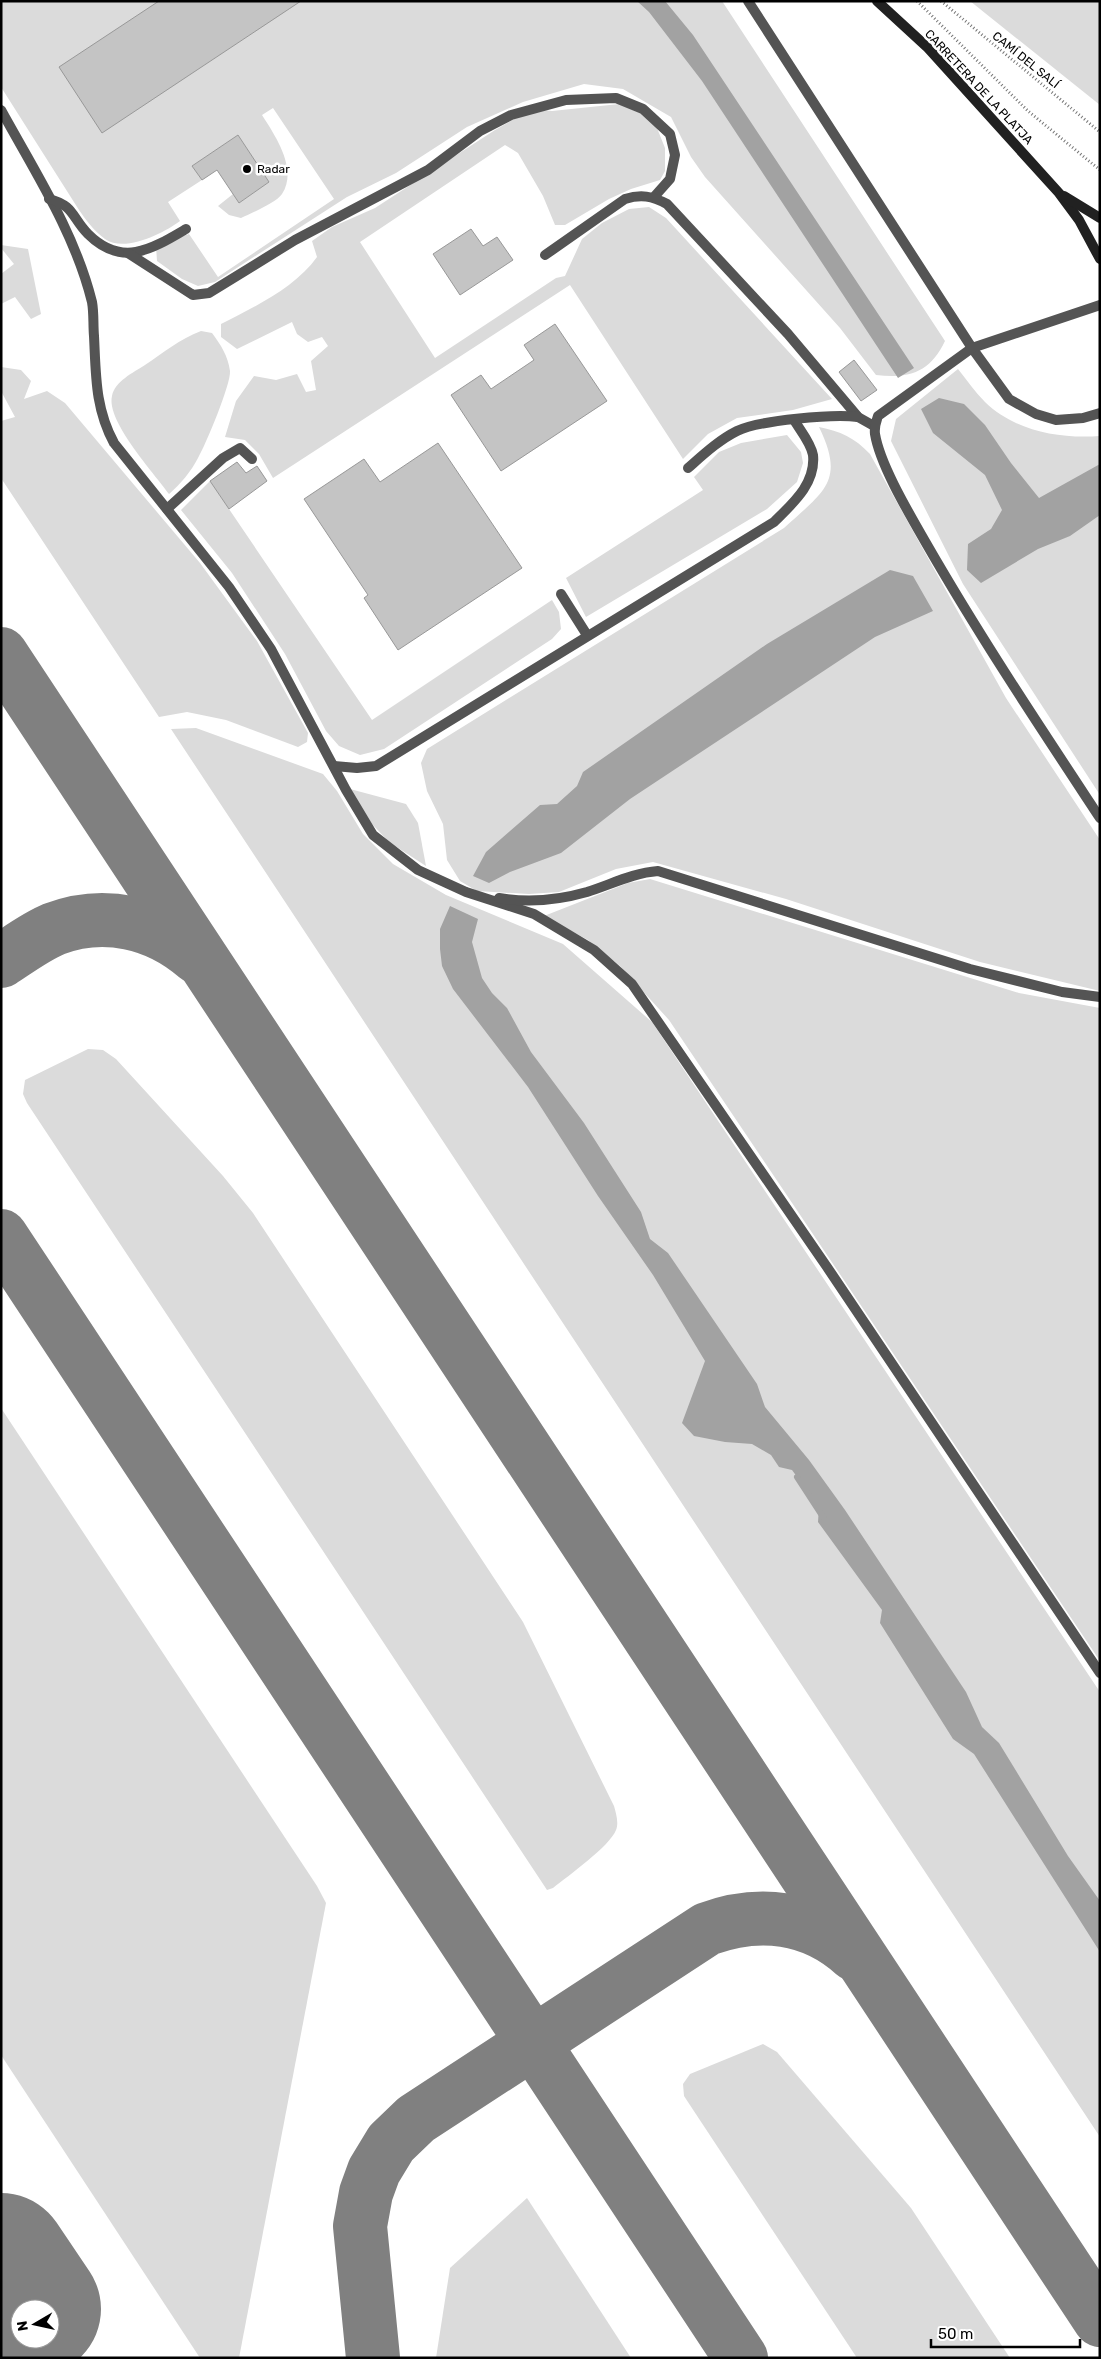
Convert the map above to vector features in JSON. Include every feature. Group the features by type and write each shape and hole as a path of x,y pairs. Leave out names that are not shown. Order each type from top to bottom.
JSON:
{"street":[{"name":"CARRETERA DE LA PLATJA","path":"877,1 927,47 1060,193 1079,220 1100,259"},
{"name":"CARRETERA DE LA PLATJA","path":"1060,193 1100,218"}],"lane":[{"path":"748,1 972,348 1010,399 1036,414 1056,420 1083,418 1100,413"},
{"path":"128,253 193,296 209,293 295,240 428,170 480,131 511,115 566,100 616,98 643,109 670,134 675,155 670,179 654,197"},
{"path":"1,110 67,231 85,278 92,305 98,402 104,424 114,443 229,587 271,649 373,835 418,870 466,892 534,914 594,950 632,984 838,1283 1100,1673"},
{"path":"545,255 625,199 638,195 654,197 667,204 788,334 858,417 874,426"},
{"path":"50,199 63,202 88,234 114,250 128,253 147,251 186,229"},
{"path":"1100,305 972,348 878,416 874,426 880,451 908,511 936,562 996,660 1100,818"},
{"path":"688,468 720,440 740,430 760,424 839,415 858,417"},
{"path":"334,766 358,768 376,766 774,522 801,495 810,476 813,455 794,420"},
{"path":"167,509 223,458 240,448 252,459"},
{"path":"560,594 587,635"},
{"path":"466,892 506,899 547,901 587,892 642,872 658,871 970,969 1062,992 1100,997"}],"path":[{"path":"917,1 1028,112 1100,170"},
{"name":"CAMÍ DEL SALÍ","path":"941,1 1100,132"}],"shaded area":[{"path":"1,1 722,1 945,341 932,360 917,372 898,376 876,375 840,328 705,177 691,157 671,117 623,89 584,84 523,102 467,127 396,173 347,197 215,282 198,286 182,279 157,261 156,246 189,234 218,277 334,199 273,108 262,115 279,143 286,164 288,174 286,184 279,197 241,218 229,215 218,206 233,194 239,203 269,182 238,135 192,166 202,180 168,202 180,221 155,236 144,240 123,244 113,243 97,232 82,214 1,87"},
{"path":"637,1 665,1 693,35 914,368 898,378 702,81 649,12"},
{"path":"970,1 1100,1 1100,105"},
{"path":"629,103 653,118 665,148 665,171 660,180 631,189 609,199 565,225 555,225 543,196 518,153 505,145 360,242 435,358 556,278 565,276 582,239 602,223 629,209 649,207 666,218 832,399 793,410 737,418 708,434 683,459 570,285 273,478 259,454 245,440 225,437 236,401 254,376 276,380 297,374 306,392 316,390 311,361 328,346 322,337 308,342 297,334 292,322 237,349 221,337 221,324 273,296 308,268 317,257 312,241 332,227 375,208 495,130 532,109 552,111"},
{"path":"1,245 28,249 41,314 31,319 15,297 1,304 1,274 14,264 1,248"},
{"path":"201,331 212,333 221,346 229,366 229,378 207,440 198,458 185,477 169,494 123,432 112,407 112,396 117,386 125,378 179,342"},
{"path":"1,367 21,370 31,381 24,399 47,391 65,403 200,563 257,641 308,733 307,742 298,747 226,720 187,712 159,717 1,478 1,421 15,417 1,391"},
{"path":"958,369 985,402 1010,420 1038,431 1054,434 1085,437 1100,436 1100,795 963,584 891,441 896,419"},
{"path":"939,398 964,404 985,425 1011,463 1039,498 1100,464 1100,515 1070,536 1038,549 981,583 967,570 968,544 991,529 1002,510 985,475 933,433 921,409"},
{"path":"819,427 847,436 870,454 1006,698 1100,840 1100,991 980,962 786,899 653,862 616,869 559,892 529,894 477,891 460,881 447,860 443,824 427,791 421,763 427,749 784,528 819,495 826,485 830,474 827,446"},
{"path":"787,435 801,452 803,463 797,482 767,509 586,617 566,578 703,490 694,477 719,452 741,443"},
{"path":"210,481 372,720 552,600 559,612 561,629 552,639 384,749 360,755 339,746 326,731 285,654 232,573 181,510"},
{"path":"890,570 913,576 933,611 875,637 630,799 561,853 510,872 489,883 473,876 486,852 540,805 557,804 577,786 583,772 767,644"},
{"path":"196,728 323,774 337,791 363,834 393,864 446,895 563,944 652,1022 1100,1692 1100,2137 171,729"},
{"path":"350,789 406,804 418,823 426,866 389,842 372,824"},
{"path":"650,879 1019,993 1100,1008 1100,1661 669,1020 620,966 588,940 544,916 628,883"},
{"path":"450,906 478,919 472,942 482,978 492,993 507,1008 531,1052 584,1123 641,1212 650,1239 668,1253 757,1384 765,1407 809,1460 845,1510 966,1692 982,1727 999,1743 1068,1856 1100,1901 1100,1952 974,1754 953,1739 880,1623 882,1610 818,1522 819,1507 792,1470 779,1467 771,1455 752,1444 725,1442 694,1436 682,1423 705,1361 653,1275 598,1196 528,1087 453,989 442,966 440,949 440,929"},
{"path":"88,1049 103,1050 116,1059 223,1176 253,1213 523,1622 614,1806 617,1818 616,1830 606,1844 553,1888 547,1890 27,1103 23,1094 25,1080"},
{"path":"1,1408 317,1886 326,1903 239,2358 200,2358 1,2055"},
{"path":"763,2044 777,2052 911,2208 1010,2358 857,2358 684,2096 683,2084 690,2074"},
{"path":"527,2198 631,2358 436,2358 450,2268"}],"building":[{"path":"159,1 301,1 102,133 59,67"},
{"name":"Radar","path":"238,135 269,182 239,203 217,170 202,180 192,166"},
{"path":"471,229 483,246 497,237 513,260 460,295 433,254"},
{"path":"555,324 607,401 501,471 451,395 481,375 491,389 534,360 524,345"},
{"path":"854,360 877,390 861,401 839,372"},
{"path":"438,443 522,568 398,650 364,598 368,595 304,499 364,459 380,482"},
{"path":"237,462 246,473 257,466 267,481 229,509 210,481"}],"waterway":[{"path":"797,1477 823,1517"}],"taxiway":[{"path":"1,654 1100,2320"},
{"path":"1,961 47,932 73,923 92,920 111,920 147,928 165,935 197,957"},
{"path":"1,1236 741,2358"},
{"path":"373,2358 360,2226 366,2193 374,2171 391,2143 416,2119 707,1929 746,1920 784,1920 803,1924 821,1931 838,1941 854,1954"}],"runway":[{"path":"1,2260 27,2299"}],"place":[{"name":"Radar","path":"247,169"}]}
